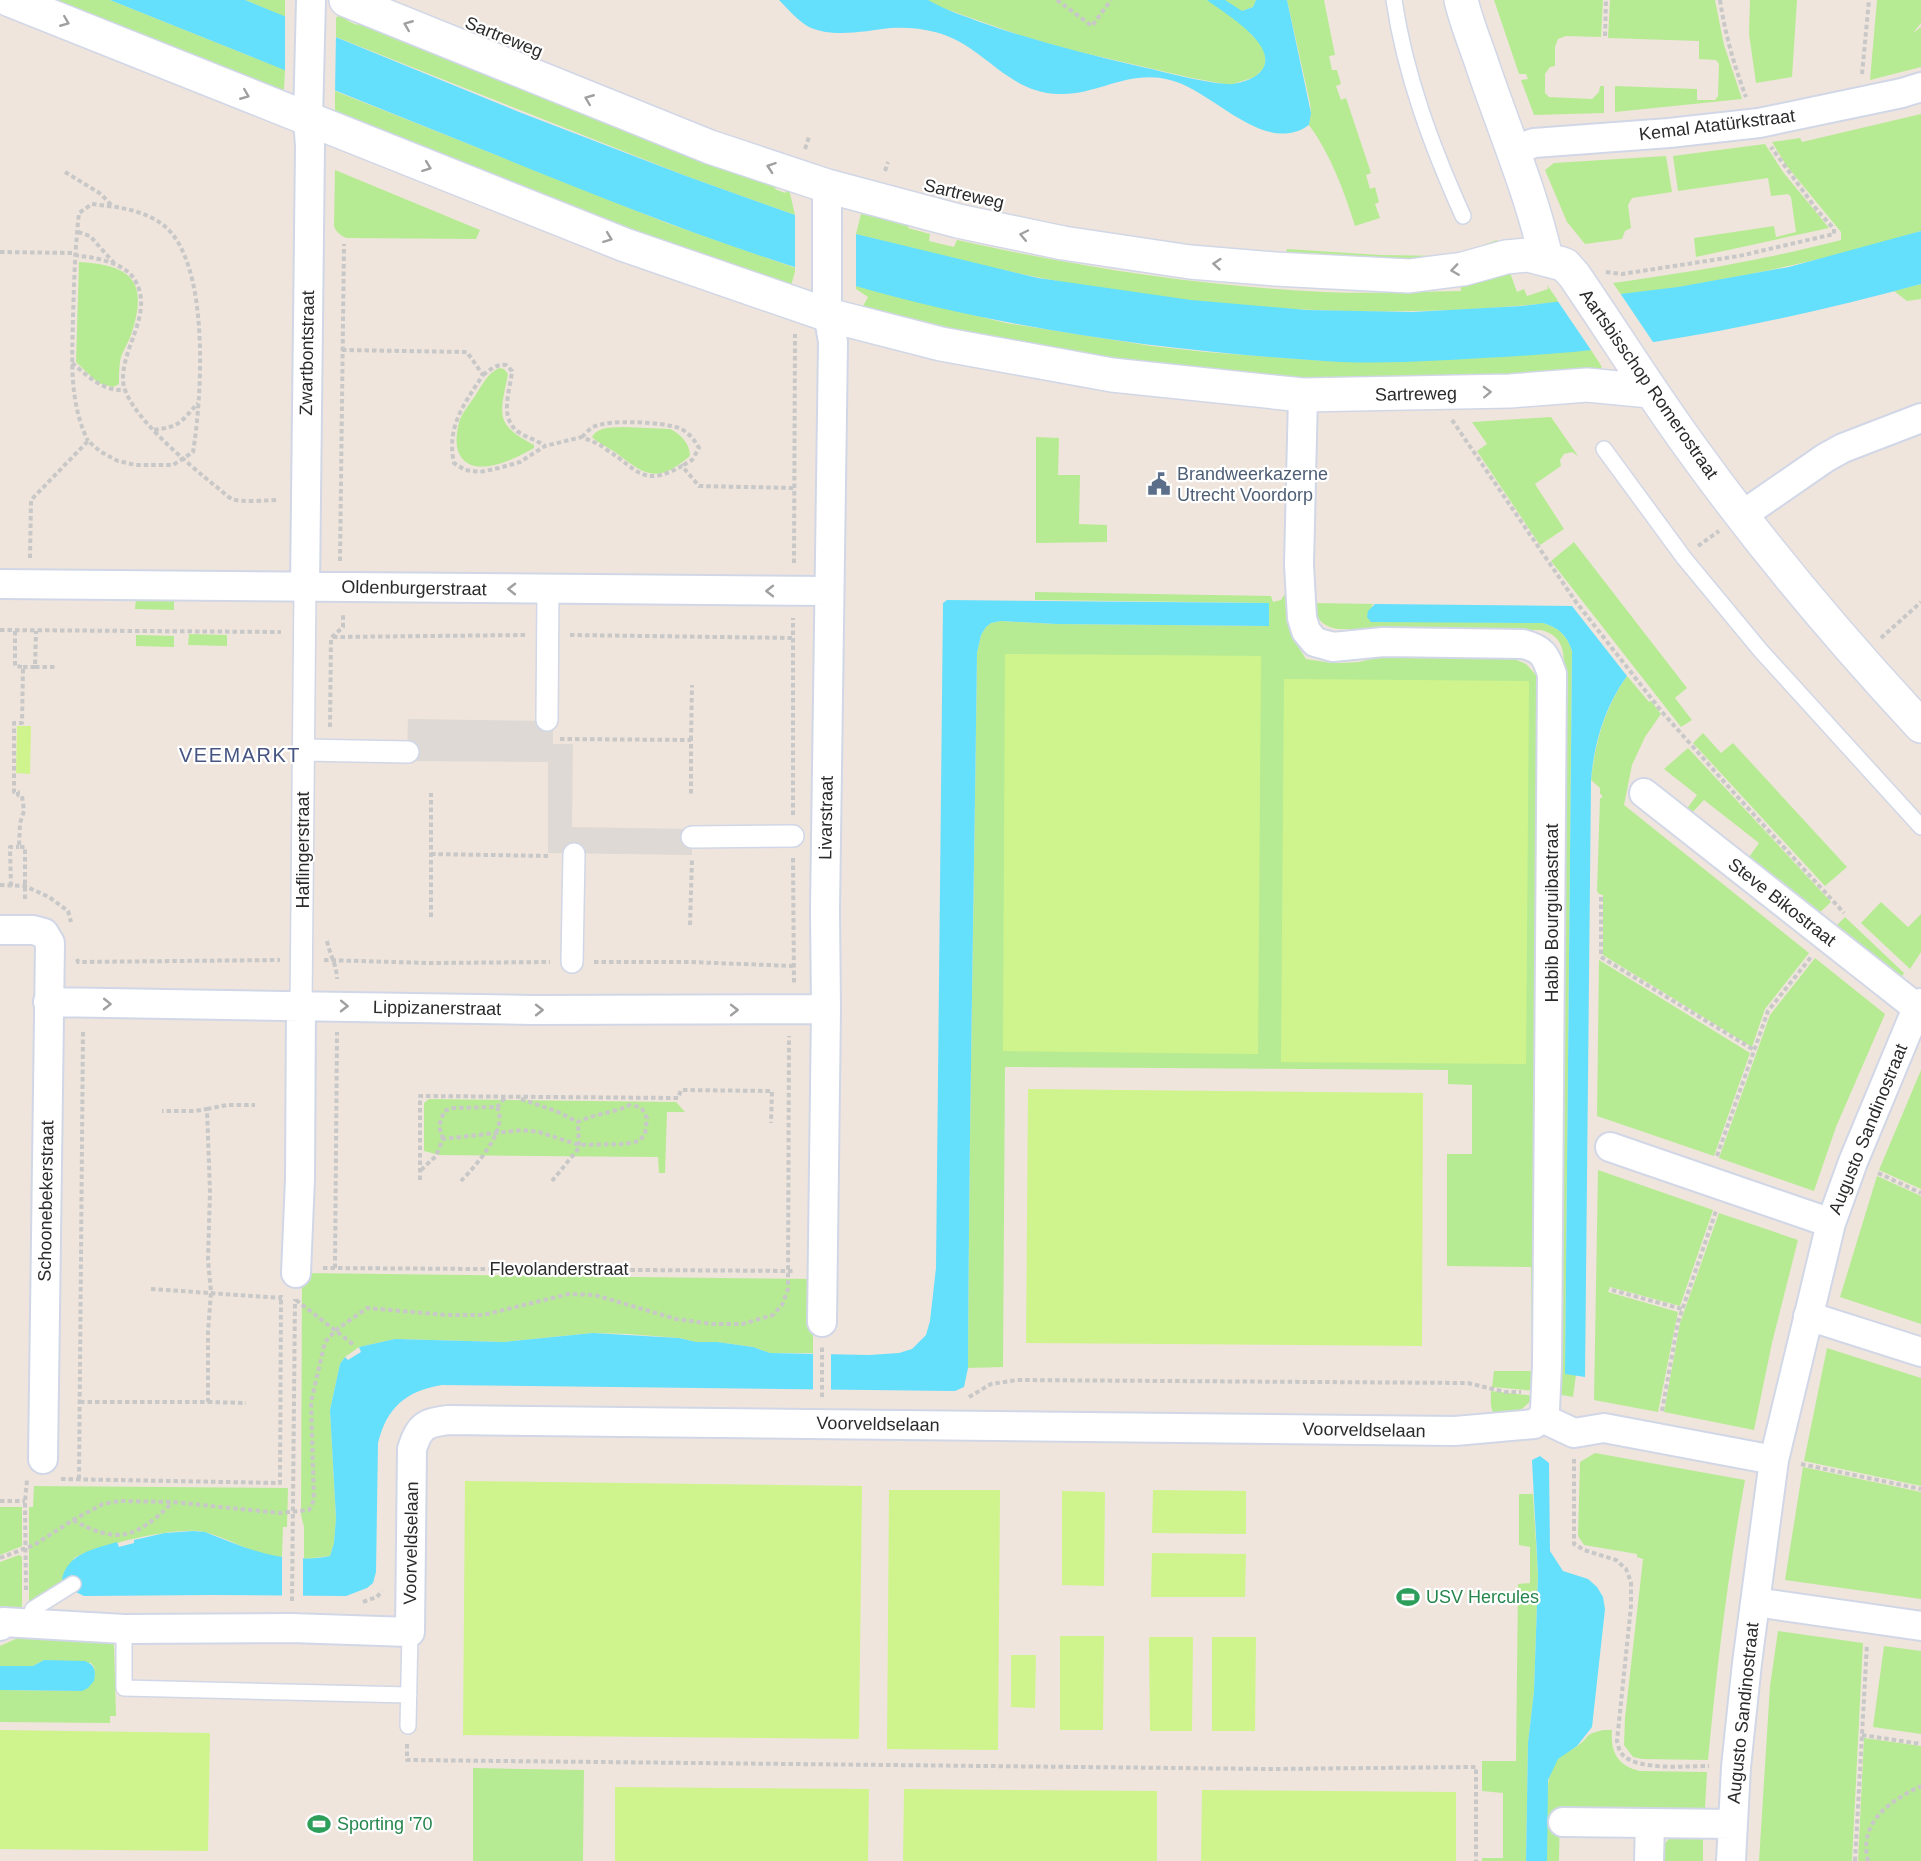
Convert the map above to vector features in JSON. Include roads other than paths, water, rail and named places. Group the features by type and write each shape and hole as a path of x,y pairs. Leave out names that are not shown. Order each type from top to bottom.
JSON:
{"street":[{"name":"Sartreweg","path":"10,0 308,107 625,245 827,302 941,344 1112,375 1302,395 1446,393 1587,385 1650,391"},
{"name":"Sartreweg","path":"346,0 827,193 1063,243 1190,262 1409,276 1463,269 1517,256 1546,258"},
{"path":"1461,0 1465,19 1529,194 1546,258"},
{"path":"308,107 311,4"},
{"name":"Kemal Atatürkstraat","path":"1512,152 1534,143 1669,134 1759,123 1921,87"},
{"name":"Zwartbontstraat","path":"305,587 308,107"},
{"path":"827,193 827,302"},
{"name":"Aartsbisschop Romerostraat","path":"1546,258 1589,277 1627,357 1742,516 1858,658 1921,726"},
{"name":"Livarstraat","path":"822,1322 823,1272 815,1009 825,910 833,342 827,302"},
{"name":"Habib Bourguibastraat","path":"1302,395 1299,566 1302,618 1306,632 1315,642 1333,647 1383,642 1523,644 1537,648 1547,659 1552,674 1551,1059 1544,1407"},
{"path":"1742,516 1843,448 1921,418"},
{"name":"Oldenburgerstraat","path":"0,584 829,591"},
{"name":"Haflingerstraat","path":"301,1005 305,587"},
{"path":"548,589 550,730"},
{"path":"303,750 408,753"},
{"name":"Steve Bikostraat","path":"1644,793 1826,937 1920,1007"},
{"path":"692,846 793,836"},
{"path":"572,962 574,855"},
{"name":"Schoonebekerstraat","path":"12,930 61,935 48,1002 43,1472"},
{"name":"Lippizanerstraat","path":"48,1002 533,1010 815,1009"},
{"path":"296,1280 300,1179 301,1005"},
{"name":"Augusto Sandinostraat","path":"1731,1861 1736,1767 1774,1460 1831,1222 1853,1162 1920,1007"},
{"name":"Augusto Sandinostraat","path":"1610,1148 1831,1222"},
{"path":"1808,1316 1921,1352"},
{"path":"1544,1407 1574,1433 1604,1428 1774,1460"},
{"name":"Voorveldselaan","path":"410,1632 412,1449 416,1434 431,1422 460,1420 782,1422 1455,1431 1534,1424 1544,1407"},
{"name":"Augusto Sandinostraat","path":"1755,1602 1921,1626"},
{"path":"13,1625 124,1629 291,1628 410,1632"},
{"name":"Augusto Sandinostraat","path":"1563,1822 1732,1824"},
{"path":"1649,1861 1650,1823"}],"lane":[{"path":"1394,0 1406,61 1440,164 1463,216"},
{"path":"1604,448 1684,558 1761,651 1921,827"},
{"path":"13,1625 33,1609 73,1584"},
{"path":"124,1629 124,1688 409,1695"},
{"name":"Voorveldselaan","path":"408,1726 410,1632"}],"water":[{"path":"110,0 245,0 519,112 795,215 856,234 1038,278 1191,300 1307,310 1412,312 1522,306 1678,287 1789,267 1921,231 1921,284 1788,317 1688,336 1579,351 1414,362 1346,362 1265,357 1148,345 1032,327 916,302 764,257 578,188"},
{"path":"779,0 928,0 948,10 1022,36 1184,77 1230,84 1257,75 1264,65 1265,55 1250,33 1207,0 1225,0 1242,11 1253,7 1256,0 1287,0 1311,113 1309,125 1292,133 1274,133 1239,118 1186,86 1170,80 1155,78 1126,80 1073,94 1040,92 1009,77 968,47 935,32 901,28 849,33 818,30 801,22"},
{"path":"947,600 1269,603 1269,626 1056,624 1001,621 991,623 981,635 977,653 968,1368 964,1387 955,1391 442,1385 408,1396 393,1410 382,1430 378,1443 376,1572 373,1583 367,1588 346,1596 84,1596 76,1592 70,1579 64,1582 62,1579 65,1570 83,1553 117,1542 119,1547 134,1543 134,1540 165,1533 205,1532 266,1554 281,1557 330,1556 334,1543 336,1518 330,1410 340,1364 345,1357 348,1360 361,1352 359,1347 395,1339 504,1342 593,1333 717,1342 753,1347 770,1353 869,1355 899,1353 912,1349 926,1335 930,1321 936,1268 943,603"},
{"path":"1375,604 1572,606 1627,676 1602,725 1591,780 1585,1377 1565,1374 1572,651 1562,633 1543,623 1371,622 1367,617 1368,611"},
{"path":"1540,1456 1549,1463 1550,1551 1563,1571 1588,1579 1597,1587 1603,1597 1605,1609 1592,1727 1577,1746 1558,1759 1548,1780 1547,1861 1526,1861 1528,1743 1534,1691 1538,1575 1532,1460"},
{"path":"44,1660 85,1661 94,1669 94,1681 82,1691 0,1690 0,1666 33,1666"}],"place":[{"name":"Brandweerkazerne Utrecht Voordorp","path":"1159,484"},
{"name":"USV Hercules","path":"1408,1597"},
{"name":"Sporting '70","path":"319,1824"}],"district":[{"name":"VEEMARKT","path":"240,755"}]}
